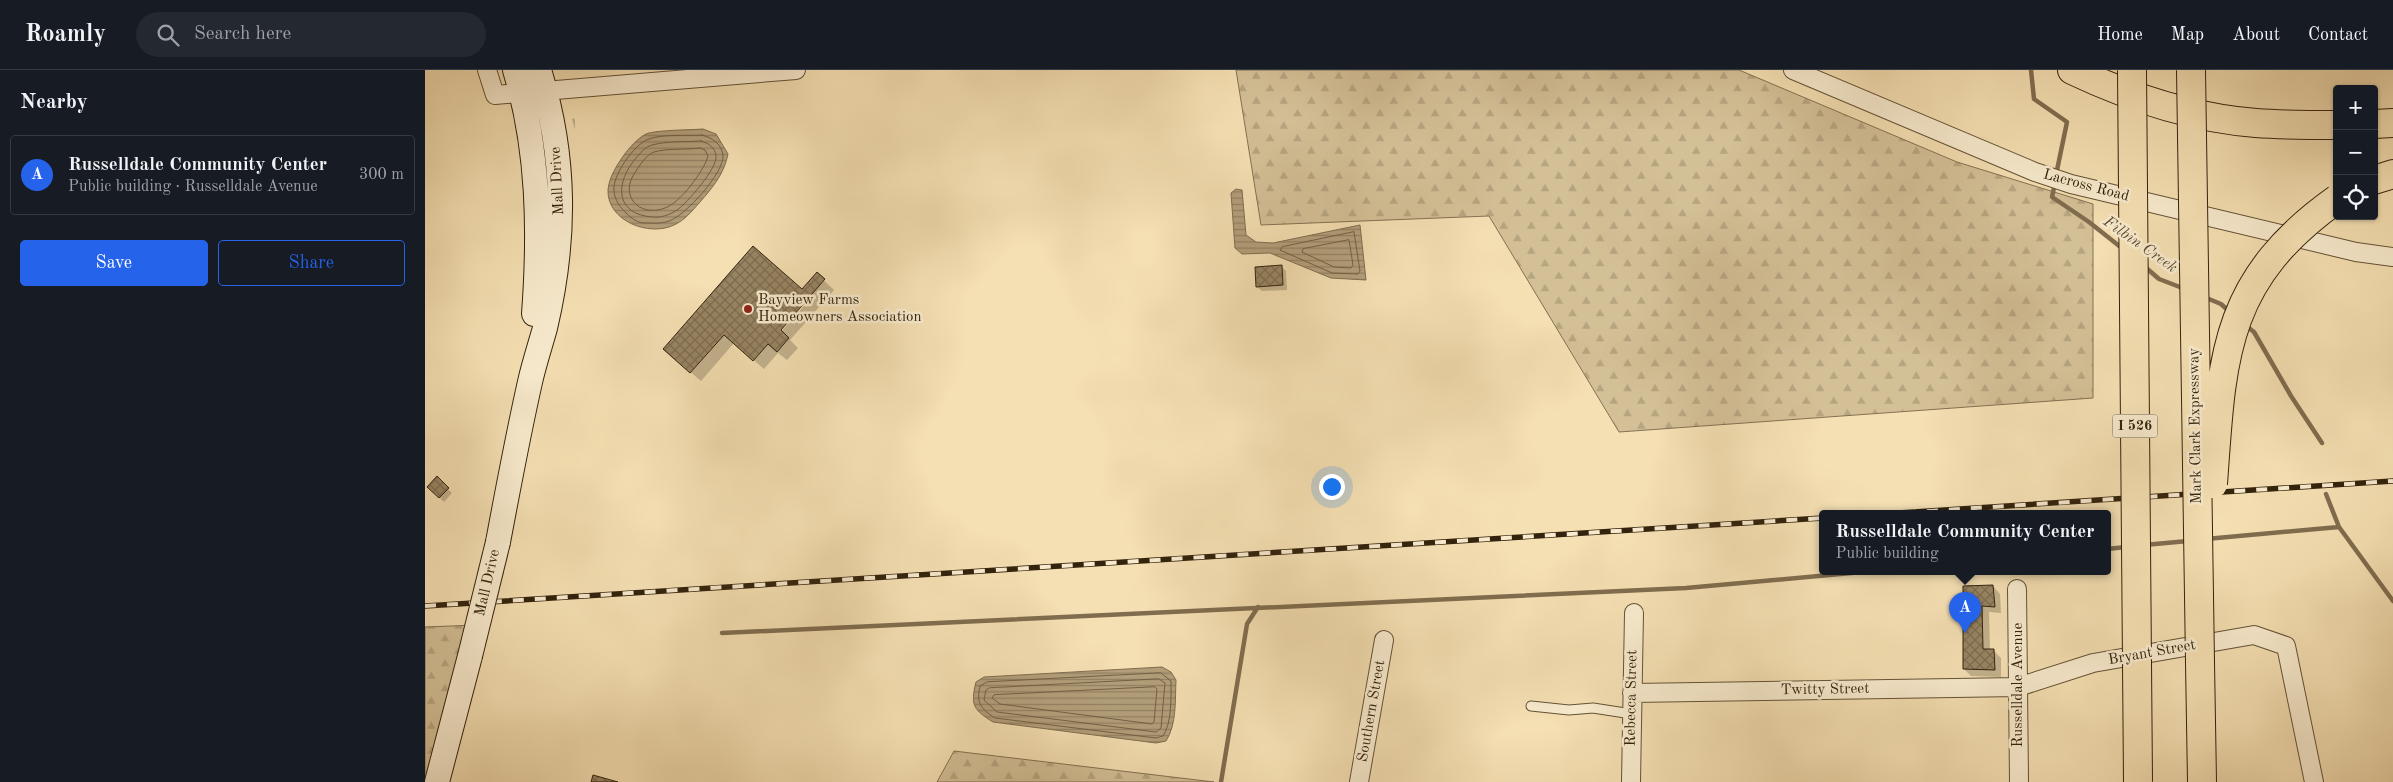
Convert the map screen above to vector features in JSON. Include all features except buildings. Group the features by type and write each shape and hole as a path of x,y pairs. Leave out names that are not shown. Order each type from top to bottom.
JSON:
{"highway":[{"path":"2072,70 2109,88 2145,100 2207,116 2255,123 2333,125"},
{"name":"I 526","path":"2132,70 2139,782"},
{"name":"Mark Clark Expressway","path":"2191,70 2202,782"},
{"path":"2378,179 2393,174"},
{"path":"2200,662 2220,393 2234,322 2249,289 2282,246 2298,229 2333,202"}],"street":[{"path":"487,70 495,95 519,81 796,70"},
{"name":"Lacross Road","path":"1793,70 2035,172 2071,184 2356,252 2393,257"},
{"name":"Mall Drive","path":"437,782 498,542 530,382 545,327 561,225 560,174 555,130 542,80"},
{"name":"Mall Drive","path":"519,81 533,155 537,197 538,248 530,382"},
{"name":"Russelldale Avenue","path":"2017,589 2019,782"},
{"name":"Rebecca Street","path":"1631,782 1633,613"},
{"name":"Bryant Street","path":"2018,687 2093,663 2254,635 2286,646 2314,782"},
{"name":"Southern Street","path":"1359,782 1384,640"},
{"name":"Twitty Street","path":"1632,694 2018,687"}],"lane":[{"path":"1531,706 1569,710 1593,708 1632,714"}],"green space":[{"path":"1236,70 1739,70 1957,162 2093,204 2093,398 1619,432 1489,216 1261,225"},
{"path":"478,625 437,782 425,782 425,627"},
{"path":"954,751 1214,782 937,782"}],"water":[{"path":"703,129 716,134 728,154 724,168 717,180 685,218 674,225 653,229 631,224 614,210 608,190 610,180 621,159 631,146 650,133"},
{"path":"1236,189 1242,190 1246,235 1256,242 1273,243 1360,225 1366,280 1331,278 1270,253 1242,254 1235,248 1231,193"},
{"path":"1162,667 1171,672 1176,680 1175,711 1170,734 1166,741 1156,743 993,722 981,714 975,706 973,697 976,682 984,677"}],"waterway":[{"name":"Filbin Creek","path":"2031,70 2034,99 2067,122 2056,175"},
{"name":"Filbin Creek","path":"2055,183 2052,197 2089,222 2123,249"},
{"name":"Filbin Creek","path":"2144,266 2159,279 2185,289"},
{"name":"Filbin Creek","path":"2204,297 2221,304 2231,313"},
{"name":"Filbin Creek","path":"2245,325 2254,332 2291,396 2322,443"},
{"name":"Filbin Creek","path":"2326,494 2339,527 2393,601"},
{"path":"2206,539 2339,527"},
{"path":"2144,545 2188,541"},
{"path":"2111,549 2126,547"},
{"path":"722,633 1686,588 1829,575"},
{"path":"1221,782 1247,624 1258,607"}],"railway":[{"path":"1945,510 2393,481"},
{"path":"425,606 1819,518"}],"place":[{"name":"Bayview Farms Homeowners Association","path":"748,309"},
{"name":"Russelldale Community Center","path":"1965,633"}]}
